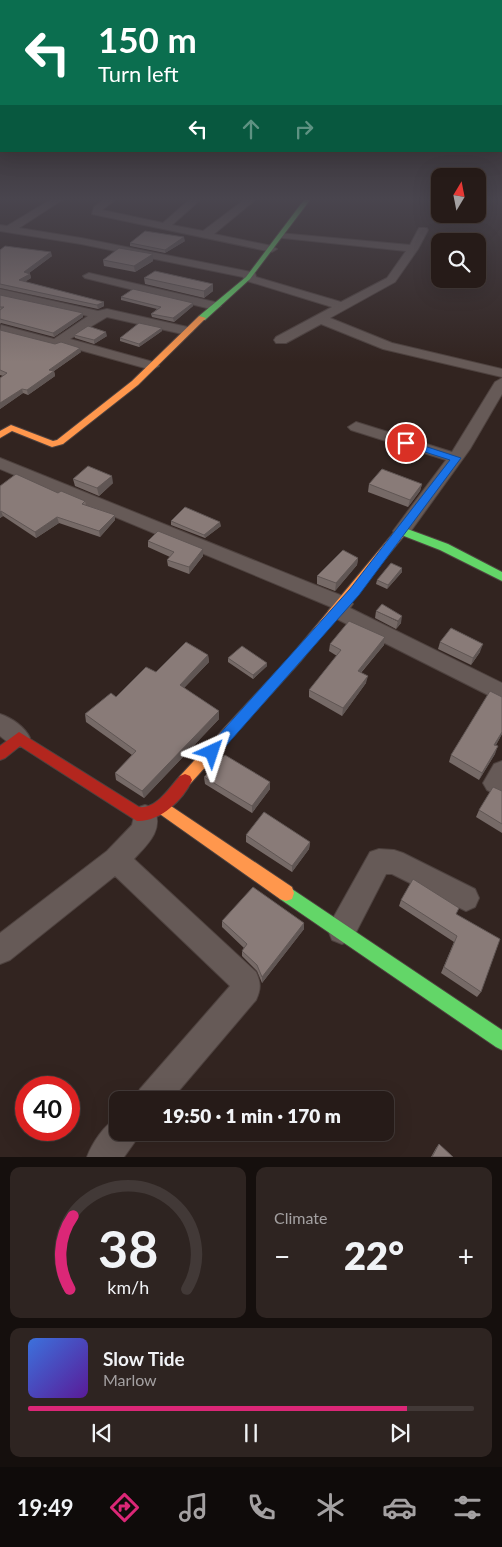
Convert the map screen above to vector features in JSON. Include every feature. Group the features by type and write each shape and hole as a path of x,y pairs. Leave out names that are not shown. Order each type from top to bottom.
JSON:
{"street":[{"path":"145,254 249,277 341,306"},
{"path":"4,428 52,444 58,443 135,383 187,331 249,277 268,254"},
{"path":"281,340 390,280 411,254"},
{"path":"89,276 215,306"},
{"path":"0,294 98,315 107,314 187,331"},
{"path":"1,329 52,343 61,340 98,315"},
{"path":"322,318 344,330 378,342 502,373"},
{"path":"61,340 152,366"},
{"path":"0,950 116,860 144,830 154,812 263,697 341,608 402,532 456,458 502,382"},
{"path":"356,427 456,458"},
{"path":"0,463 341,608 502,693"},
{"path":"402,532 444,547 502,577"},
{"path":"0,723 18,738 137,814 154,812 342,930 502,1041"},
{"path":"0,754 18,738"},
{"path":"116,860 246,982 246,990 159,1091"},
{"path":"342,930 379,861 394,862 466,898"},
{"path":"102,1157 116,1141"}],"building":[{"path":"0,254 48,254 24,272 30,274 19,280 104,302 97,305 0,284"},
{"path":"111,254 153,254 134,266 103,260"},
{"path":"155,271 213,284 204,291 144,278"},
{"path":"133,289 193,303 173,318 151,314 161,307 121,297"},
{"path":"0,295 83,313 53,333 0,319 0,310 4,307 0,307"},
{"path":"139,323 162,328 139,344 120,338"},
{"path":"88,326 106,332 94,340 74,335"},
{"path":"0,330 55,344 61,342 80,348 49,370 54,371 27,390 22,389 0,403 0,378 7,373 0,370"},
{"path":"88,466 112,476 97,488 73,479"},
{"path":"382,469 422,484 410,500 369,484"},
{"path":"16,474 58,493 61,491 85,501 82,504 115,515 99,531 57,517 35,532 0,512 0,486"},
{"path":"185,507 220,522 204,535 171,521"},
{"path":"158,531 203,549 189,567 167,560 174,552 148,541"},
{"path":"343,550 358,558 336,583 317,576"},
{"path":"391,563 402,568 388,585 377,580"},
{"path":"382,604 402,616 398,621 376,611"},
{"path":"349,621 385,637 358,671 368,676 343,708 309,690 341,650 330,644"},
{"path":"451,628 483,644 473,658 440,642"},
{"path":"186,642 208,655 180,685 219,711 142,791 115,773 136,751 85,714 111,693 116,697 146,667 156,672"},
{"path":"242,646 267,663 253,675 228,658"},
{"path":"490,691 502,697 502,732 494,745 498,746 482,773 451,755"},
{"path":"225,755 270,782 252,806 204,777"},
{"path":"493,787 502,791 502,824 479,810"},
{"path":"264,812 310,842 292,866 246,835"},
{"path":"413,879 459,908 456,914 500,939 481,992 444,967 457,936 401,900"},
{"path":"253,887 304,923 262,977 257,965 242,951 247,944 222,921"},
{"path":"439,1144 453,1157 432,1157"}],"traffic: fast":[{"path":"202,318 248,278 266,254"},
{"path":"399,534 402,531 444,547 502,577"},
{"path":"286,893 502,1041"}],"traffic: slow":[{"path":"0,435 11,428 52,444 60,442 135,383 202,318"},
{"path":"185,780 295,660 399,534"},
{"path":"162,807 286,893"}],"traffic: jam":[{"path":"0,754 19,738 137,814 145,815 158,809 185,780"}],"route":[{"path":"212,752 263,697 354,592 402,532 456,458 406,443"}]}
